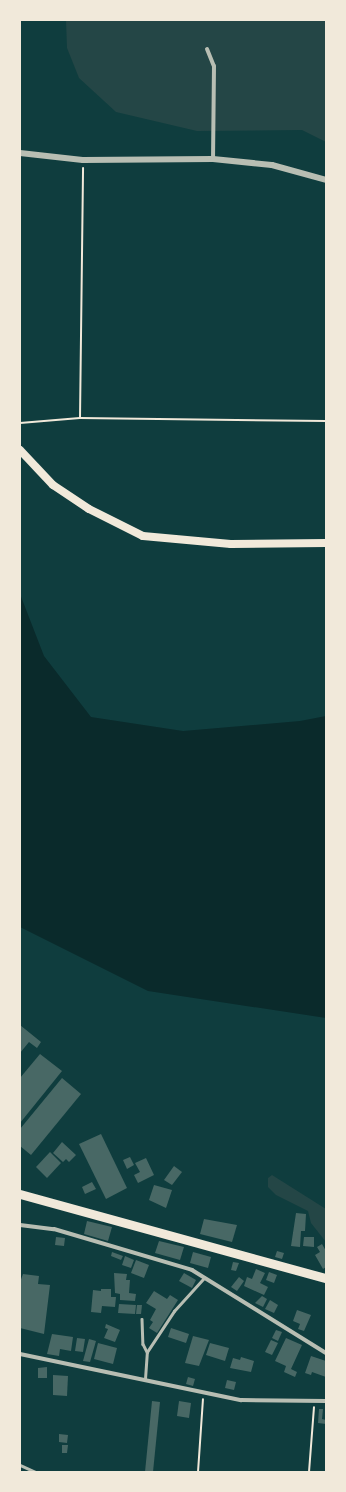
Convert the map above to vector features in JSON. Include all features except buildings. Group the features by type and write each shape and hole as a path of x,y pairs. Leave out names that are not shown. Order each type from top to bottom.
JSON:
{"highway":[{"path":"20,1194 326,1278"}],"main road":[{"path":"20,450 53,485 89,509 143,536 231,544 326,544"}],"street":[{"path":"206,49 214,66 212,159"},
{"path":"20,154 83,160 212,159 272,165 326,180"},
{"path":"20,1225 54,1229 192,1270 326,1353"},
{"path":"20,1354 254,1402 326,1401"}],"lane":[{"path":"145,1379 147,1352 174,1311 204,1277"},
{"path":"142,1319 143,1344 147,1352"},
{"path":"20,1465 36,1472"}],"path":[{"path":"80,418 83,160"},
{"path":"20,423 80,418 326,421"},
{"path":"198,1472 204,1392"},
{"path":"309,1472 315,1400"}],"shaded area":[{"path":"66,20 326,20 326,142 302,130 197,131 116,112 79,78 67,48"},
{"path":"20,594 44,656 91,717 183,731 300,721 326,716 326,1018 148,991 20,927"},
{"path":"272,1175 326,1209 326,1242 311,1223 308,1211 276,1195 268,1187 268,1178"}]}
